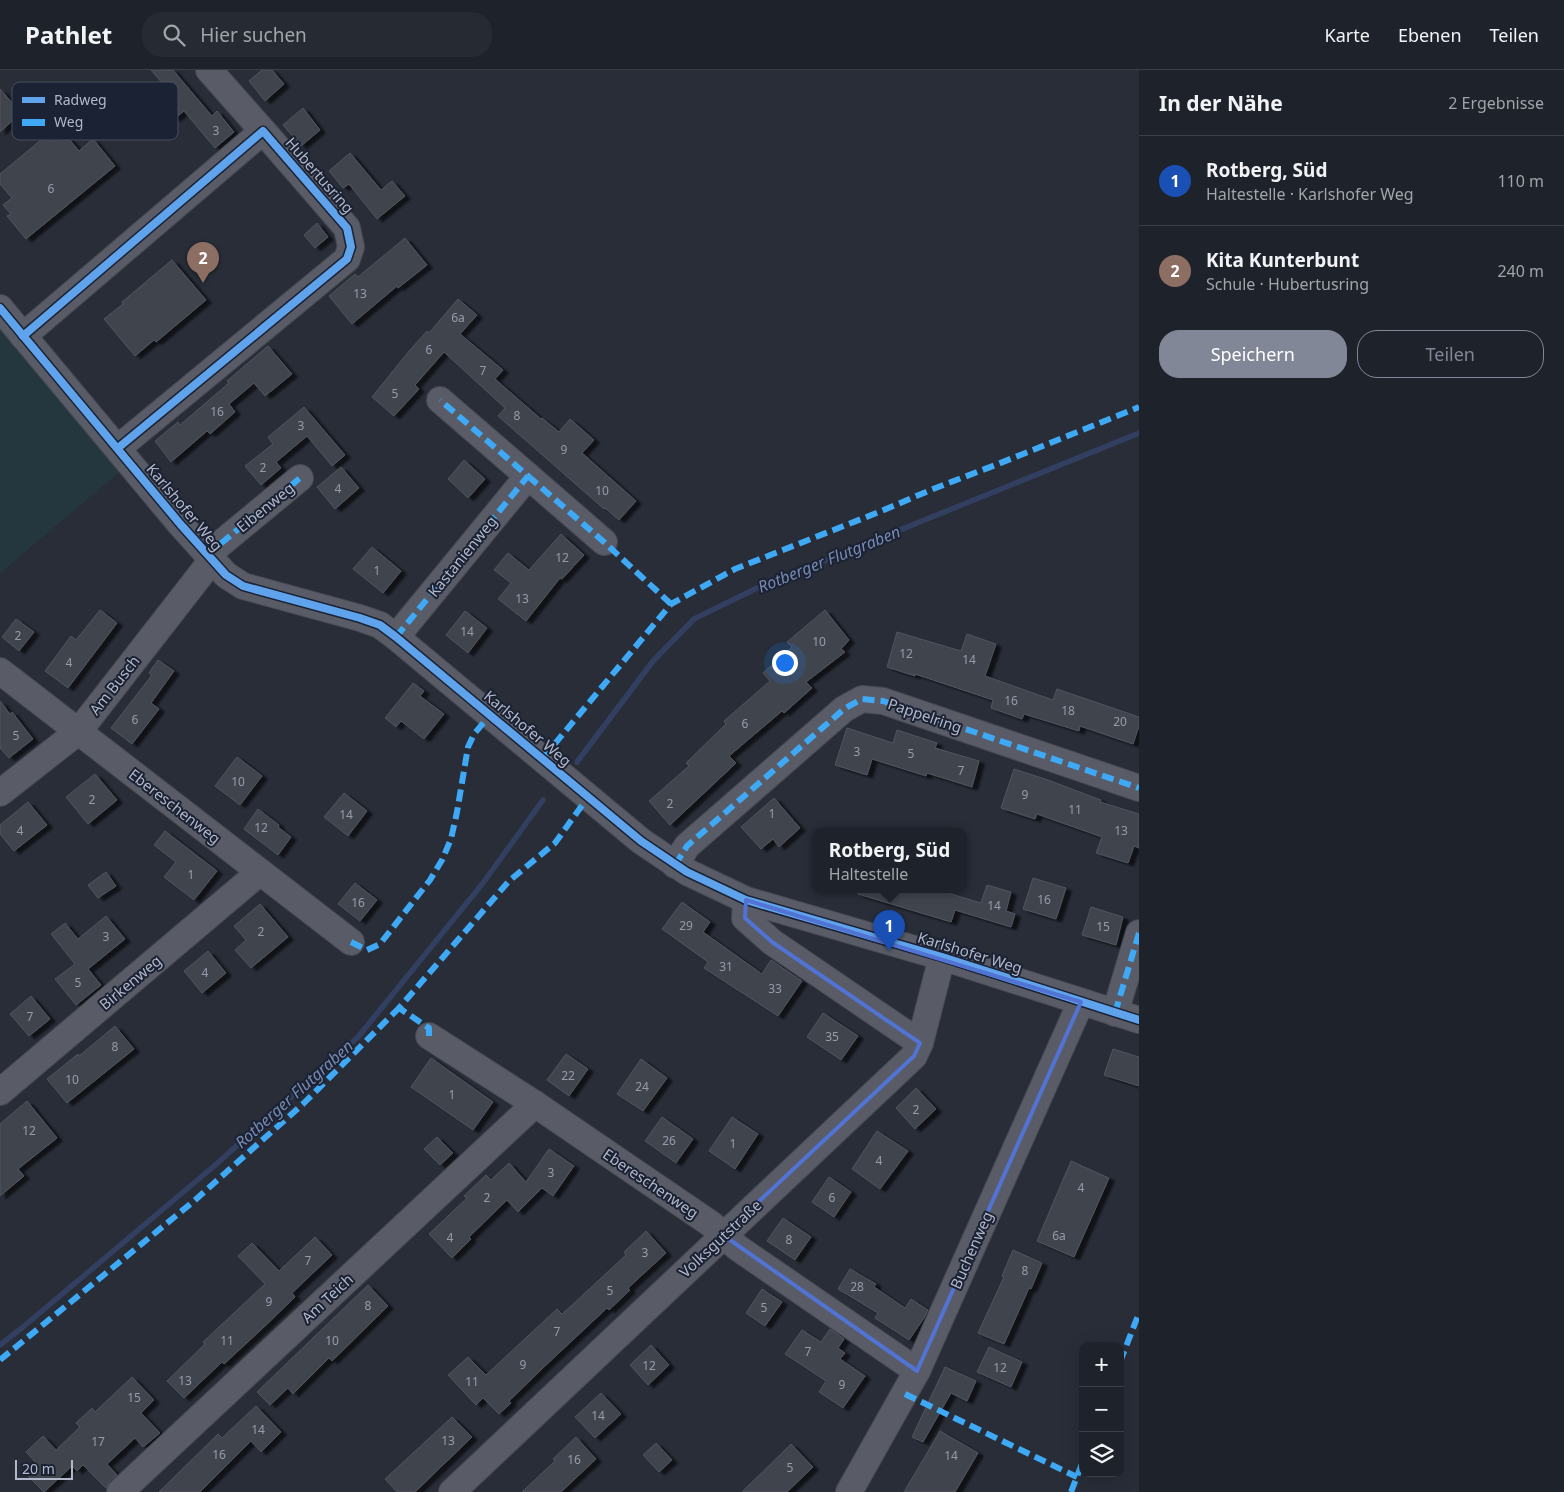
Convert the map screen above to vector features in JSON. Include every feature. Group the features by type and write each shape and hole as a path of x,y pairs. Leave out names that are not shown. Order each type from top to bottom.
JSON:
{"street":[{"name":"Hubertusring","path":"118,448 347,259 350,247 347,228 210,70"},
{"path":"23,336 263,131"},
{"name":"Karlshofer Weg","path":"0,308 226,575 243,586 380,625 641,841 675,865 746,900 942,957 1127,1016"},
{"path":"440,400 604,542"},
{"name":"Kastanienweg","path":"396,637 528,476"},
{"name":"Eibenweg","path":"209,557 300,478"},
{"name":"Am Busch","path":"0,794 78,731 209,557"},
{"name":"Ebereschenweg","path":"0,672 350,942"},
{"name":"Pappelring","path":"675,865 688,846 844,709 862,699 883,701 1139,788"},
{"name":"Birkenweg","path":"0,1092 260,872"},
{"path":"746,900 745,918 772,942 920,1043"},
{"path":"1127,1016 1139,933"},
{"name":"Volksgutstraße","path":"452,1492 914,1056 920,1043 942,957"},
{"name":"Buchenweg","path":"849,1492 917,1371 1081,1002"},
{"name":"Ebereschenweg","path":"429,1036 534,1104 711,1224 738,1248 917,1371"},
{"name":"Am Teich","path":"120,1492 534,1104"}],"highlighted area":[{"path":"746,900 1081,1002 917,1371 723,1235 914,1056 920,1043 772,942 745,918"}],"shaded area":[{"path":"0,323 123,469 0,573"}],"building":[{"path":"151,70 173,70 212,116 217,111 234,132 215,148 184,111 178,116 178,82 161,82"},
{"path":"262,70 272,70 284,84 265,101 249,81"},
{"path":"0,89 12,103 12,121 0,132"},
{"path":"303,108 320,130 301,146 283,125"},
{"path":"41,140 51,140 53,142 55,140 70,140 79,151 94,140 115,166 26,239 7,216 11,214 3,205 12,198 0,184 0,174"},
{"path":"350,153 381,190 392,181 405,196 377,219 349,184 343,188 329,171"},
{"path":"317,223 328,237 315,248 304,235"},
{"path":"405,238 427,265 398,288 397,286 352,324 329,296 355,274 358,277"},
{"path":"172,260 206,300 156,342 154,340 135,356 104,319"},
{"path":"458,299 477,315 460,334 503,370 495,379 559,432 570,419 594,440 582,453 636,501 619,520 498,416 505,408 444,352 415,385 419,389 394,416 372,397 410,350 427,331 429,333"},
{"path":"268,346 292,374 265,396 254,383 229,404 235,412 210,434 207,431 171,462 155,441 178,422 180,425"},
{"path":"304,407 345,455 332,466 307,436 276,462 281,468 261,485 245,466 273,444 268,437"},
{"path":"464,460 485,479 468,498 448,479"},
{"path":"341,467 359,488 335,509 317,487"},
{"path":"561,534 584,555 562,579 560,578 526,621 498,599 511,583 494,570 508,553 529,570"},
{"path":"372,547 401,571 383,593 353,569"},
{"path":"100,610 117,623 68,688 45,671 71,636 76,640"},
{"path":"825,610 849,640 841,649 845,652 806,682 812,688 784,713 782,711 729,756 736,763 670,825 649,801 689,766 686,763 726,724 724,721 770,681 763,673 792,647 787,642"},
{"path":"465,611 487,628 468,653 446,635"},
{"path":"16,619 34,632 19,651 2,637"},
{"path":"897,632 961,651 967,634 996,644 985,676 1053,700 1057,689 1139,717 1139,726 1133,744 1080,726 1079,731 1024,714 1022,719 991,708 993,700 915,674 915,676 887,667"},
{"path":"158,660 174,671 151,703 159,709 132,744 111,728 152,675 149,673"},
{"path":"413,683 424,691 420,696 444,714 424,739 401,721 396,727 385,718"},
{"path":"0,701 10,714 12,712 33,739 9,758 0,748"},
{"path":"847,728 893,743 897,730 937,743 935,748 979,761 972,787 927,773 926,776 872,759 867,775 835,765"},
{"path":"237,757 262,776 240,805 215,786"},
{"path":"1014,769 1101,800 1100,802 1139,814 1139,848 1134,846 1128,863 1096,853 1102,837 1037,814 1035,819 1001,808"},
{"path":"95,774 117,800 88,824 66,797"},
{"path":"344,793 367,811 348,836 324,817"},
{"path":"774,798 800,828 779,847 773,839 761,849 741,827"},
{"path":"28,802 47,825 14,851 0,834 0,825"},
{"path":"258,809 291,837 278,855 244,829"},
{"path":"165,831 217,871 194,900 164,877 176,862 154,845"},
{"path":"106,872 116,886 98,898 88,885"},
{"path":"1033,878 1066,888 1056,919 1023,909"},
{"path":"355,883 377,900 360,921 338,904"},
{"path":"987,885 1011,892 1006,911 1015,914 1011,927 955,910 951,922 858,894 948,893 981,903"},
{"path":"682,902 710,922 703,932 762,974 771,960 802,981 778,1016 704,968 708,962 662,929"},
{"path":"260,904 288,937 251,968 235,950 246,940 234,926"},
{"path":"1091,907 1123,917 1116,945 1082,935"},
{"path":"106,916 125,939 88,969 101,985 76,1005 55,979 75,964 51,934 65,923 78,939"},
{"path":"208,951 226,973 202,993 184,971"},
{"path":"31,996 50,1019 29,1036 10,1014"},
{"path":"823,1013 858,1036 841,1060 807,1037"},
{"path":"115,1026 134,1049 67,1103 47,1079 78,1054 79,1056"},
{"path":"1113,1049 1139,1057 1139,1086 1104,1075"},
{"path":"566,1054 588,1069 569,1096 547,1080"},
{"path":"431,1058 493,1102 473,1130 411,1087"},
{"path":"641,1059 667,1078 643,1111 617,1094"},
{"path":"916,1088 936,1109 915,1129 896,1108"},
{"path":"27,1101 57,1138 18,1169 24,1176 0,1196 0,1124"},
{"path":"662,1117 693,1139 676,1163 645,1141"},
{"path":"732,1117 758,1134 735,1169 709,1151"},
{"path":"877,1131 908,1151 880,1189 852,1169"},
{"path":"437,1137 453,1153 440,1165 424,1149"},
{"path":"549,1149 574,1166 553,1196 542,1188 518,1212 507,1200 469,1237 471,1239 452,1258 429,1234 467,1198 464,1196 486,1175 491,1180 509,1163 526,1182"},
{"path":"1071,1161 1109,1178 1074,1257 1037,1241"},
{"path":"829,1177 851,1192 834,1217 812,1202"},
{"path":"783,1218 811,1237 795,1260 767,1241"},
{"path":"646,1231 666,1253 628,1288 630,1290 609,1310 607,1308 545,1366 509,1401 511,1403 499,1414 483,1398 476,1405 448,1375 468,1357 486,1375 557,1309 562,1314 571,1306 626,1255 624,1252"},
{"path":"315,1237 332,1255 292,1293 295,1297 264,1327 224,1364 222,1362 184,1398 167,1381 205,1344 203,1342 265,1284 238,1256 252,1243 279,1271"},
{"path":"1013,1250 1042,1263 1004,1344 978,1333 1004,1277 1002,1276"},
{"path":"850,1269 876,1284 874,1287 905,1308 911,1299 928,1310 909,1340 875,1318 878,1313 838,1289"},
{"path":"368,1285 388,1306 332,1361 329,1358 293,1394 288,1388 270,1405 257,1392"},
{"path":"762,1289 782,1302 765,1326 746,1313"},
{"path":"830,1329 844,1339 838,1348 845,1353 840,1359 865,1376 843,1408 819,1392 826,1381 785,1354 802,1330 821,1342"},
{"path":"651,1345 669,1365 648,1385 630,1365"},
{"path":"989,1347 1022,1362 1011,1387 977,1372"},
{"path":"945,1367 976,1381 967,1401 951,1393 923,1442 912,1437"},
{"path":"132,1377 154,1400 141,1413 160,1433 143,1447 135,1438 107,1464 117,1475 106,1488 83,1465 77,1471 72,1466 44,1492 26,1474 37,1464 26,1452 43,1436 56,1450 80,1427 76,1423 92,1408 95,1412"},
{"path":"601,1393 621,1414 595,1438 575,1417"},
{"path":"256,1406 281,1432 261,1452 251,1441 200,1492 159,1492 218,1434 222,1438"},
{"path":"452,1417 472,1437 415,1492 397,1492 385,1479"},
{"path":"940,1431 978,1453 955,1492 904,1492"},
{"path":"576,1437 596,1459 561,1492 522,1492 555,1461 553,1459"},
{"path":"656,1443 672,1460 659,1472 643,1455"},
{"path":"791,1444 813,1467 787,1492 742,1492"}],"waterway":[{"name":"Rotberger Flutgraben","path":"577,762 653,661 694,619 757,588 1139,433"},
{"name":"Rotberger Flutgraben","path":"0,1345 213,1167 358,1037 483,883 543,800"}],"marked path":[{"path":"396,637 528,476 440,400"},
{"path":"543,758 671,604 735,569 1139,407"},
{"path":"528,476 604,542 671,604"},
{"path":"207,555 300,478"},
{"path":"675,865 687,846 844,709 862,699 883,701 1139,788"},
{"path":"351,942 367,950 380,944 430,880 442,860 451,839 468,747 474,734 490,715"},
{"path":"429,1036 429,1028 399,1008 509,881 555,843 588,797"},
{"path":"1115,1013 1139,933"},
{"path":"0,1360 194,1201 304,1103 399,1008"},
{"path":"1124,1352 1139,1313"},
{"path":"905,1394 1077,1477"},
{"path":"1071,1492 1079,1471"}],"cycle path":[{"path":"23,336 263,131 347,228 351,247 347,259 118,448"},
{"path":"0,308 181,525 226,575 243,586 380,625 641,841 687,872 746,900 942,957 1139,1020"}],"place":[{"name":"Kita Kunterbunt","path":"203,283"},
{"name":"Rotberg, Süd","path":"889,951"}]}
